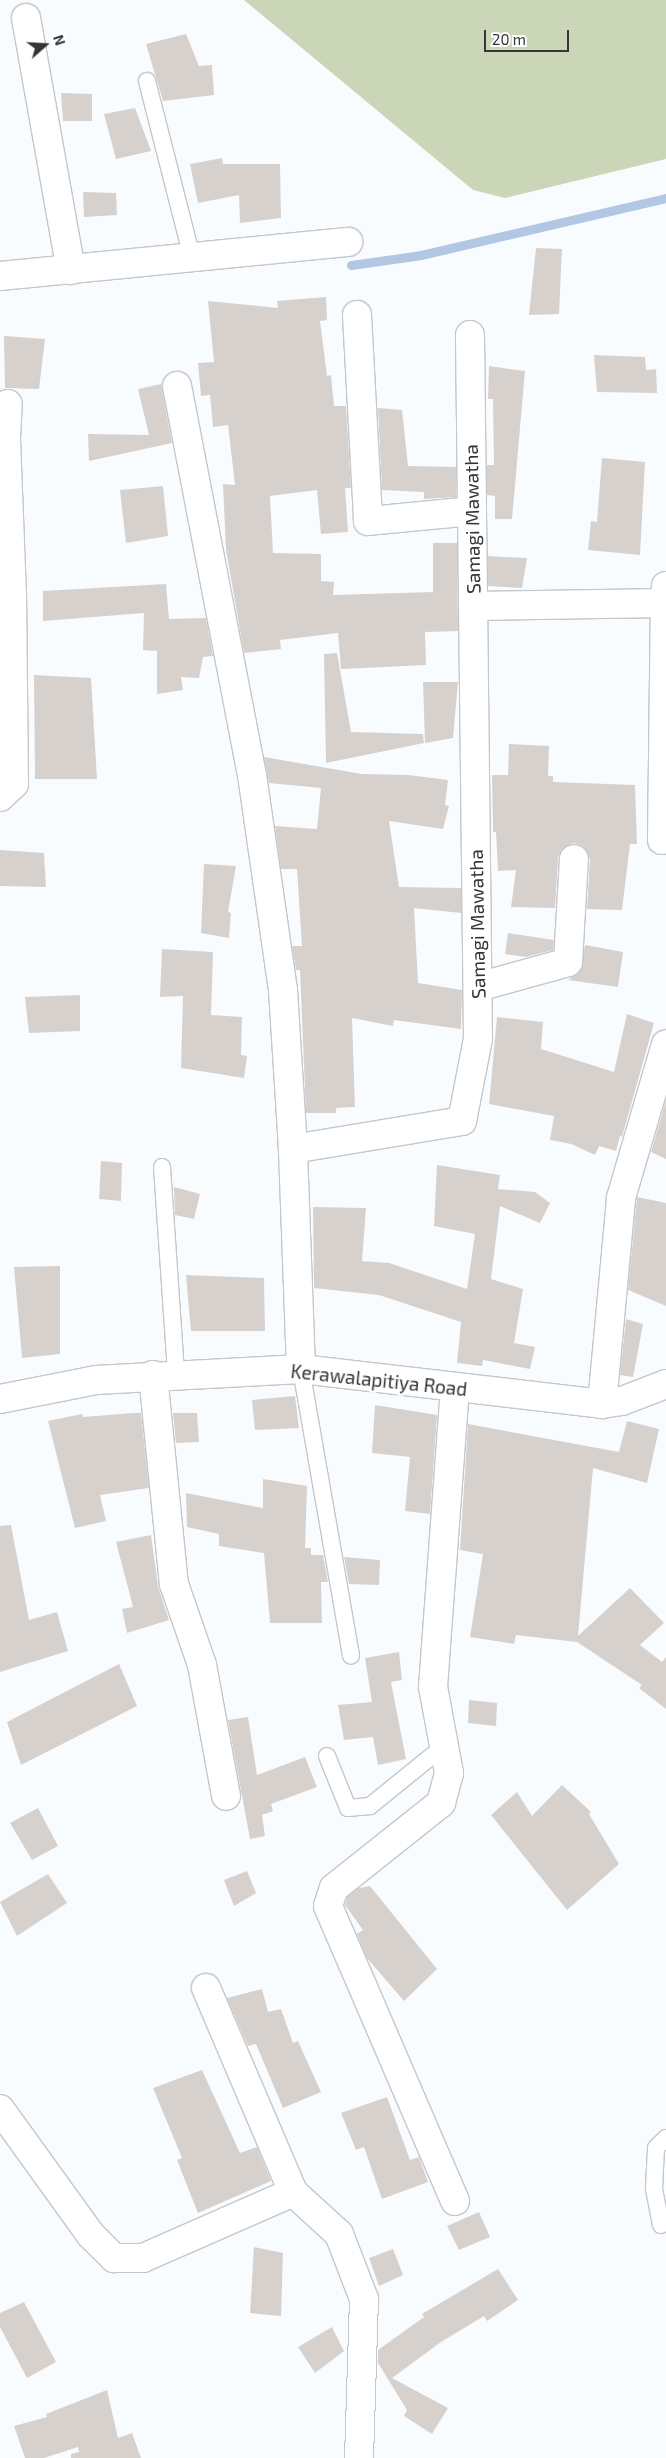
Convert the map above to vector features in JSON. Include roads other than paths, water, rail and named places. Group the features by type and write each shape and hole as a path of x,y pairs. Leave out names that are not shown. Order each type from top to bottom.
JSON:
{"street":[{"path":"26,18 71,270"},
{"path":"0,276 348,242"},
{"path":"357,315 368,521 472,512"},
{"name":"Samagi Mawatha","path":"293,1149 462,1121 478,1038 470,335"},
{"path":"177,386 254,785 284,990 293,1149 301,1369"},
{"path":"0,797 14,784 6,595 3,438 8,404"},
{"path":"473,606 666,594 662,840"},
{"path":"478,987 568,962 574,859"},
{"path":"602,1404 621,1198 666,1044"},
{"name":"Kerawalapitiya Road","path":"0,1399 96,1380 301,1369 602,1404 622,1401 666,1384"},
{"path":"165,1375 174,1584 202,1665 226,1796"},
{"path":"454,2201 328,1906 334,1888 441,1803 449,1773 433,1687 455,1388"},
{"path":"206,1988 293,2192 339,2234 364,2299 359,2458"},
{"path":"0,2109 91,2235 114,2258 143,2258 293,2192"}],"lane":[{"path":"147,81 192,258"},
{"path":"162,1167 165,1375"},
{"path":"301,1369 351,1656"},
{"path":"327,1756 348,1808 370,1806 444,1746"},
{"path":"661,2225 655,2180 656,2148 666,2138"}],"waterway":[{"path":"351,265 421,255 666,198"}]}
